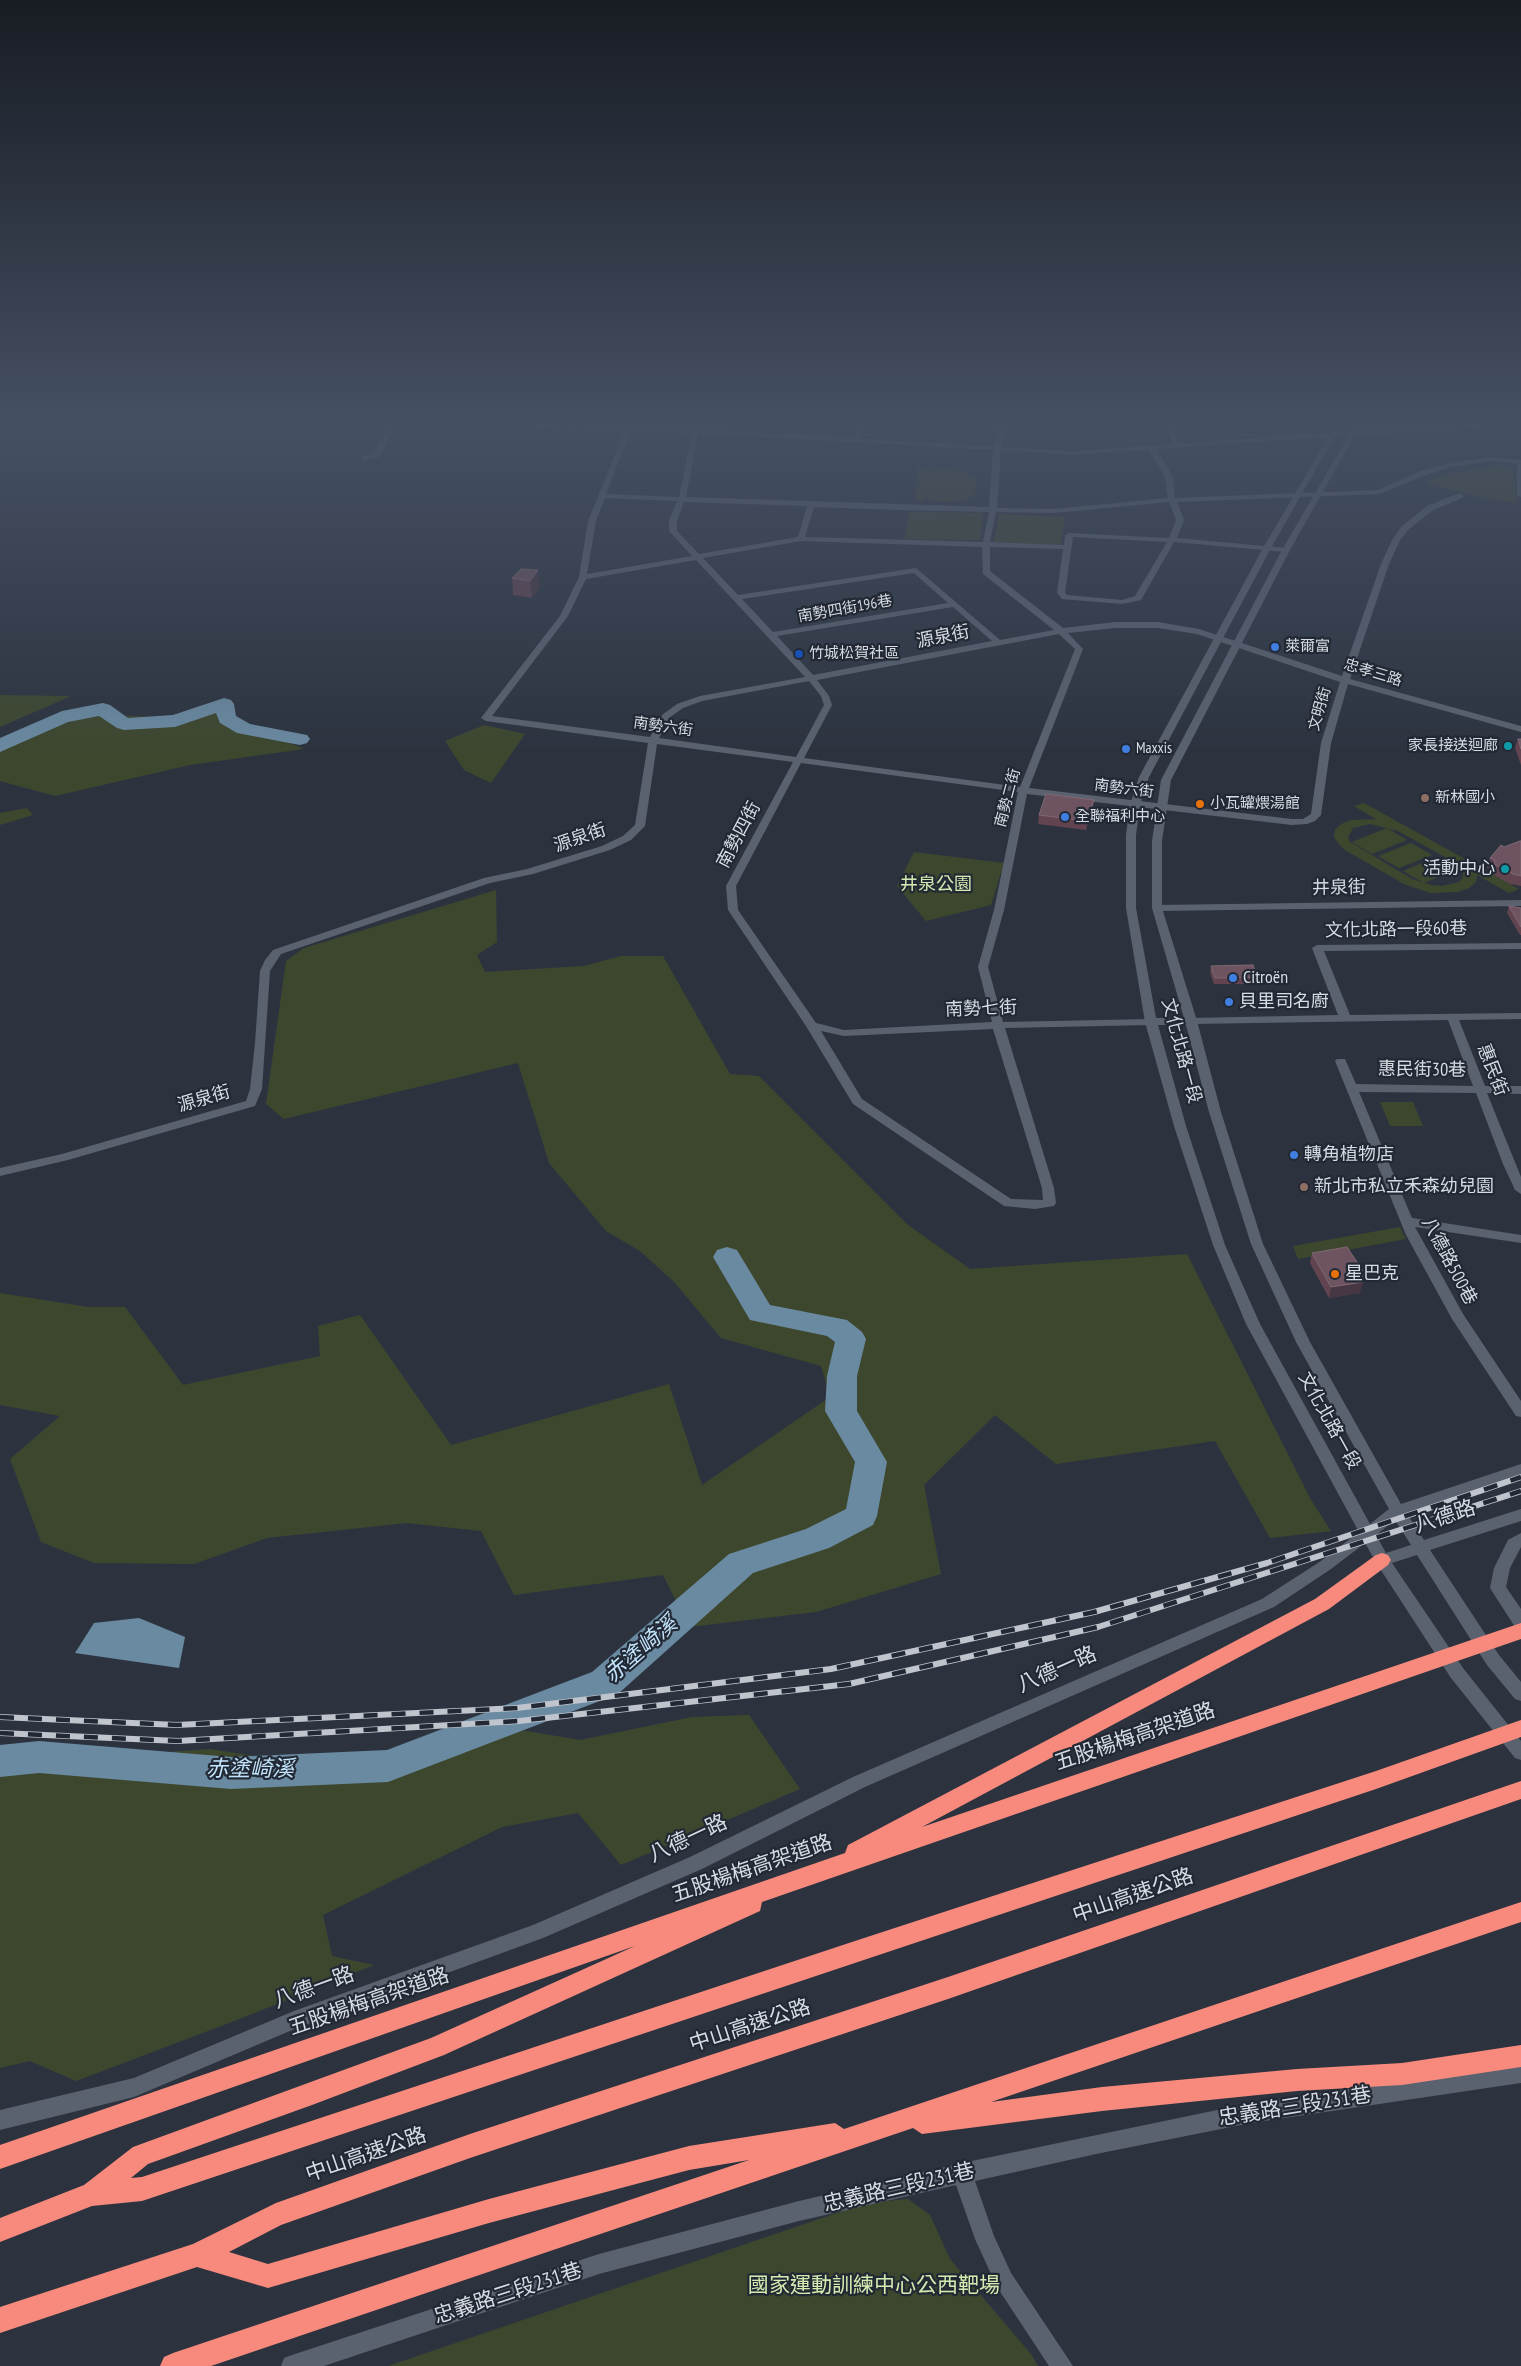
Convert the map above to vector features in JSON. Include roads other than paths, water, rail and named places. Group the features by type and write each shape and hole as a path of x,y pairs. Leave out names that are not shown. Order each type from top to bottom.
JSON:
{"highway":[{"path":"92,2194 141,2155 312,2094 436,2046 561,1992 768,1897 1322,1604 1382,1560"},
{"name":"五股楊梅高架道路","path":"0,2157 1521,1631"},
{"name":"中山高速公路","path":"0,2230 92,2194 142,2189 867,1947 1376,1780 1521,1728"},
{"name":"中山高速公路","path":"0,2320 197,2255 276,2214 433,2159 948,1988 1521,1790"},
{"path":"173,2366 1521,1912"},
{"path":"197,2255 268,2276 489,2211 689,2158 945,2118 1102,2099 1297,2080 1402,2074 1521,2056"}],"street":[{"name":"南勢六街","path":"590,534 583,577 564,616 486,718 1161,808"},
{"name":"南勢四街","path":"676,534 811,678 826,696 828,705 731,886 733,910 812,1026 857,1101 1008,1204 1035,1205 1050,1203"},
{"path":"801,539 802,534"},
{"name":"南勢二街","path":"988,534 986,572 1061,632 1079,649 1023,790 999,910 983,967 998,1026 1048,1188 1050,1203"},
{"path":"1174,534 1172,540 1138,598 1122,602 1064,597 1061,593 1069,535 1172,540 1286,550"},
{"name":"文化北路一段","path":"1275,534 1153,755 1144,776 1136,805 1131,835 1132,908 1151,1022 1180,1126 1219,1245 1253,1324 1382,1560 1457,1673 1521,1753"},
{"name":"文化北路一段","path":"1295,534 1166,780 1157,841 1157,908 1191,1021 1215,1112 1257,1244 1303,1342 1397,1511 1493,1660 1521,1694"},
{"name":"文明街","path":"1161,808 1292,822 1312,819 1316,815 1326,743 1344,680 1396,540 1401,534"},
{"path":"583,577 801,539 1068,547"},
{"path":"734,598 916,570 999,643"},
{"name":"南勢四街196巷","path":"770,636 954,604"},
{"name":"源泉街","path":"0,1172 64,1157 251,1103 256,1089 261,1043 265,971 270,960 277,952 488,880 529,872 606,848 627,838 640,826 653,741 665,717 680,706 700,699 811,678 1061,632 1114,625 1180,627 1218,638"},
{"name":"忠孝三路","path":"1218,638 1344,680 1521,729"},
{"name":"井泉街","path":"1157,908 1521,903"},
{"name":"文化北路一段60巷","path":"1345,1018 1317,948 1521,946"},
{"path":"1191,1021 1521,1016"},
{"name":"惠民街","path":"1452,1017 1509,1164 1521,1190"},
{"name":"南勢七街","path":"812,1026 844,1033 998,1026 1191,1021"},
{"name":"八德路500巷","path":"1341,1060 1407,1222 1457,1316 1521,1412"},
{"name":"惠民街30巷","path":"1352,1088 1521,1090"},
{"path":"1407,1222 1521,1239"},
{"name":"八德路","path":"1366,1532 1397,1511 1521,1470"},
{"name":"八德路","path":"1382,1560 1521,1516"},
{"name":"八德一路","path":"0,2120 134,2087 294,2020 537,1932 696,1863 859,1782 1268,1602 1326,1565 1366,1532"},
{"path":"1521,1539 1513,1544 1502,1568 1498,1588 1521,1622"},
{"name":"忠義路三段231巷","path":"292,2366 599,2264 799,2211 962,2173 1251,2113 1521,2074"},
{"path":"962,2173 985,2239 1004,2280 1062,2366"}],"water":[{"path":"139,1618 185,1637 179,1668 75,1653 94,1623"}],"waterway":[{"path":"0,746 62,717 103,709 124,724 175,721 224,704 227,719 244,729 300,739"},
{"name":"赤塗崎溪","path":"0,1761 39,1757 231,1773 388,1766 605,1683 741,1563 817,1539 861,1516 871,1462 841,1411 842,1376 851,1339 836,1327 760,1313 727,1257"}],"railway":[{"path":"0,1717 177,1725 517,1708 831,1669 1094,1612 1267,1563 1521,1477"},
{"path":"0,1733 178,1741 519,1721 849,1684 1098,1627 1521,1491"}],"place":[{"name":"萊爾富","path":"1275,647"},
{"name":"竹城松賀社區","path":"799,654"},
{"name":"家長接送迴廊","path":"1508,746"},
{"name":"Maxxis","path":"1126,749"},
{"name":"新林國小","path":"1425,798"},
{"name":"小瓦罐煨湯館","path":"1200,804"},
{"name":"全聯福利中心","path":"1065,817"},
{"name":"活動中心","path":"1505,869"},
{"name":"Citroën","path":"1233,978"},
{"name":"貝里司名廚","path":"1229,1002"},
{"name":"轉角植物店","path":"1294,1155"},
{"name":"新北市私立禾森幼兒園","path":"1304,1187"},
{"name":"星巴克","path":"1335,1274"}],"park label":[{"name":"井泉公園","path":"936,885"},
{"name":"國家運動訓練中心公西靶場","path":"874,2286"}]}
